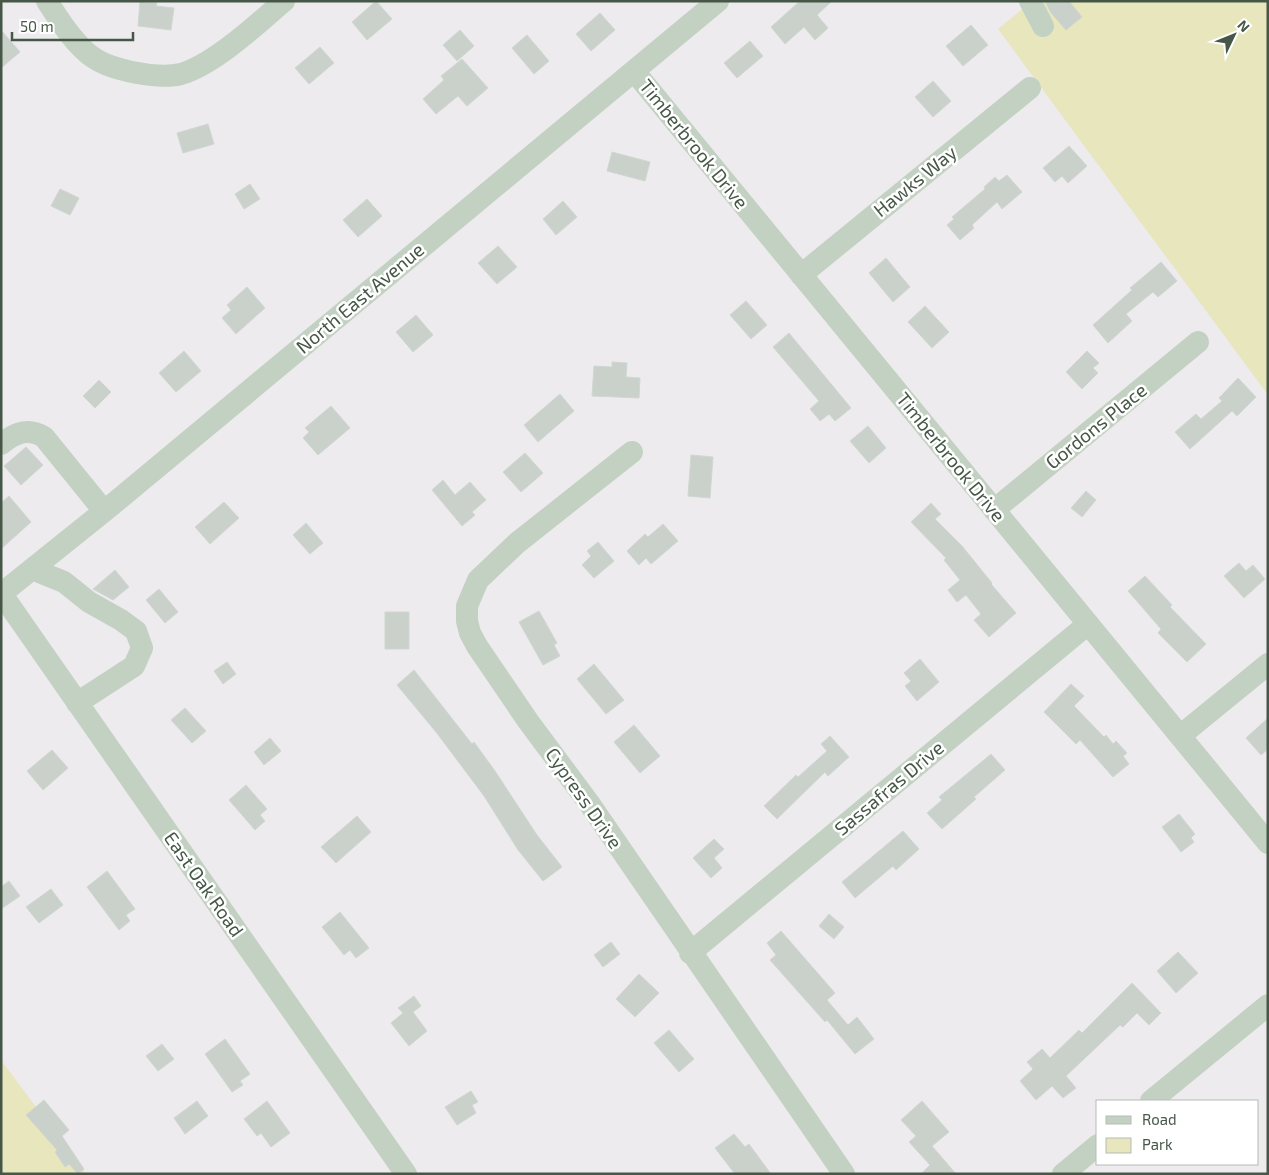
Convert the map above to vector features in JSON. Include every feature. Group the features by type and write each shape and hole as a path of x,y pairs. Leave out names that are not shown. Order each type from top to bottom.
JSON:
{"street":[{"path":"47,1 69,33 84,50 101,62 118,69 160,76 181,74 201,65 244,35 284,1"},
{"name":"North East Avenue","path":"1,594 104,511 718,1"},
{"path":"1030,1 1043,26"},
{"name":"Timberbrook Drive","path":"634,71 1268,843"},
{"name":"Hawks Way","path":"801,275 1030,88"},
{"name":"Gordons Place","path":"994,510 1198,342"},
{"path":"1,444 18,432 38,433 44,437 104,511"},
{"name":"Cypress Drive","path":"632,452 517,543 478,580 467,606 467,621 470,633 528,720 589,803 690,953 844,1174"},
{"path":"32,569 64,582 90,602 121,620 136,631 142,648 134,666 78,703"},
{"name":"East Oak Road","path":"1,594 406,1174"},
{"name":"Sassafras Drive","path":"690,953 1088,624"},
{"path":"1180,736 1268,664"},
{"path":"1152,1100 1268,1005"},
{"path":"1063,1174 1096,1147"}],"green space":[{"path":"1032,1 1268,1 1268,395 998,29"},
{"path":"1,1060 86,1174 1,1174"}],"building":[{"path":"140,1 157,3 156,6 174,8 171,30 138,26"},
{"path":"376,1 392,19 367,40 352,22"},
{"path":"800,1 832,1 817,15 828,28 815,40 804,27 785,44 771,27"},
{"path":"1045,1 1069,1 1082,17 1066,30 1051,13"},
{"path":"600,13 615,30 591,51 576,34"},
{"path":"971,25 988,45 963,66 946,46"},
{"path":"1,30 20,52 1,68"},
{"path":"460,30 474,46 457,61 443,45"},
{"path":"527,35 549,61 534,74 512,48"},
{"path":"750,41 763,56 737,78 724,63"},
{"path":"320,47 334,63 309,84 295,68"},
{"path":"462,59 488,88 467,106 458,96 436,114 423,99 444,80 441,76"},
{"path":"933,81 951,101 933,117 915,97"},
{"path":"208,124 214,144 183,153 177,133"},
{"path":"1069,146 1087,166 1068,183 1062,176 1055,182 1043,168"},
{"path":"612,152 650,162 645,181 607,171"},
{"path":"1007,175 1022,192 1002,209 997,202 972,225 974,228 960,240 947,225 954,219 952,217 985,189 984,187 995,177 999,181"},
{"path":"250,184 260,199 244,209 235,194"},
{"path":"60,189 79,198 70,215 51,206"},
{"path":"367,199 382,216 358,237 343,220"},
{"path":"563,201 577,217 556,235 543,219"},
{"path":"498,246 517,267 497,284 478,263"},
{"path":"886,258 910,287 893,302 869,273"},
{"path":"1161,262 1177,281 1158,297 1153,292 1126,314 1132,321 1108,343 1093,325 1132,290 1130,288"},
{"path":"247,287 265,308 236,334 222,318 231,310 227,305"},
{"path":"746,301 767,325 751,339 730,315"},
{"path":"925,306 949,332 932,348 908,322"},
{"path":"416,315 433,335 413,352 396,332"},
{"path":"789,333 851,408 835,421 829,414 820,421 810,409 819,401 773,347"},
{"path":"184,351 201,371 176,392 159,373"},
{"path":"1087,351 1099,363 1093,368 1098,373 1082,389 1066,372"},
{"path":"612,362 627,363 626,377 640,378 639,398 592,396 594,366 612,367"},
{"path":"1238,378 1256,397 1237,416 1232,411 1190,449 1175,432 1196,414 1201,419 1222,401 1219,398"},
{"path":"99,380 111,392 95,408 83,396"},
{"path":"560,394 574,411 538,442 524,425"},
{"path":"331,406 350,428 318,455 303,438 309,432 305,428"},
{"path":"868,426 886,448 869,463 850,441"},
{"path":"26,447 43,465 21,485 4,466"},
{"path":"525,453 543,473 521,492 503,472"},
{"path":"691,455 713,457 710,498 688,496"},
{"path":"443,480 455,495 470,482 486,500 472,512 475,515 462,526 432,490"},
{"path":"1086,491 1096,500 1082,517 1071,508"},
{"path":"9,496 31,522 1,549 1,503"},
{"path":"224,502 239,518 210,544 195,527"},
{"path":"931,503 941,514 935,519 962,546 1016,613 989,637 974,620 981,614 966,595 957,602 948,590 960,580 944,560 946,558 911,522"},
{"path":"306,523 323,543 310,554 293,535"},
{"path":"663,524 678,541 651,564 646,558 639,565 627,551 645,534 648,537"},
{"path":"598,542 614,561 594,578 582,565 591,556 587,551"},
{"path":"1239,563 1246,571 1253,565 1265,579 1244,598 1224,576"},
{"path":"115,570 129,587 113,600 93,589"},
{"path":"1145,576 1172,605 1170,607 1206,644 1187,662 1158,633 1161,629 1128,591"},
{"path":"159,589 178,612 165,623 146,600"},
{"path":"539,611 557,643 554,645 560,656 543,665 519,622"},
{"path":"385,612 409,612 409,649 385,649"},
{"path":"920,659 939,682 917,701 905,686 911,681 904,673"},
{"path":"227,662 236,674 223,684 214,671"},
{"path":"594,664 624,700 606,714 577,679"},
{"path":"414,670 472,744 474,742 537,835 562,867 543,881 518,850 484,796 436,732 397,685"},
{"path":"1071,684 1084,696 1074,706 1104,737 1106,735 1113,744 1116,741 1127,753 1123,756 1129,764 1113,777 1080,740 1076,744 1044,712"},
{"path":"185,708 206,731 192,743 171,720"},
{"path":"1268,718 1268,749 1261,755 1246,738"},
{"path":"634,725 660,756 640,773 614,742"},
{"path":"830,736 849,757 828,776 825,772 777,819 764,806 796,775 798,777 827,751 821,744"},
{"path":"270,738 281,751 264,765 254,752"},
{"path":"52,750 68,768 43,790 27,771"},
{"path":"991,754 1005,770 942,829 927,813 942,800 939,797"},
{"path":"246,785 267,809 260,815 265,821 255,830 229,800"},
{"path":"1179,814 1195,834 1191,838 1194,842 1181,852 1162,827"},
{"path":"357,816 371,832 336,863 321,847"},
{"path":"903,831 919,849 896,870 893,866 855,898 842,882"},
{"path":"714,839 724,849 714,858 722,868 711,878 693,858"},
{"path":"107,871 135,909 126,915 130,921 119,930 87,887"},
{"path":"9,881 20,896 1,909 1,887"},
{"path":"51,889 63,905 39,923 26,907"},
{"path":"340,912 369,948 356,958 350,950 344,955 322,927"},
{"path":"829,914 844,927 834,939 819,926"},
{"path":"781,931 835,993 827,1000 848,1025 857,1017 874,1039 855,1054 827,1020 825,1022 770,960 776,955 767,943"},
{"path":"611,942 620,954 603,967 594,955"},
{"path":"1178,952 1198,973 1176,993 1157,971"},
{"path":"639,974 659,993 635,1017 616,999"},
{"path":"1132,983 1161,1013 1149,1025 1137,1013 1123,1027 1120,1025 1066,1076 1076,1088 1063,1098 1052,1086 1036,1100 1020,1081 1033,1069 1027,1062 1042,1049 1050,1058 1079,1030 1082,1033"},
{"path":"414,996 421,1006 413,1012 427,1031 409,1046 391,1023 403,1013 398,1008"},
{"path":"669,1030 694,1059 679,1072 654,1043"},
{"path":"225,1039 250,1074 240,1081 243,1085 232,1092 205,1054"},
{"path":"162,1044 174,1059 158,1071 146,1056"},
{"path":"471,1091 478,1102 472,1105 476,1113 457,1125 445,1107"},
{"path":"44,1100 69,1130 62,1136 84,1169 78,1174 69,1164 65,1167 55,1152 57,1150 26,1115"},
{"path":"197,1101 208,1116 185,1134 174,1118"},
{"path":"267,1101 290,1133 271,1147 261,1133 257,1136 244,1119"},
{"path":"922,1101 949,1132 932,1146 956,1174 921,1174 930,1165 909,1142 916,1136 901,1120"},
{"path":"734,1134 745,1147 749,1144 771,1174 735,1174 715,1148"}]}
